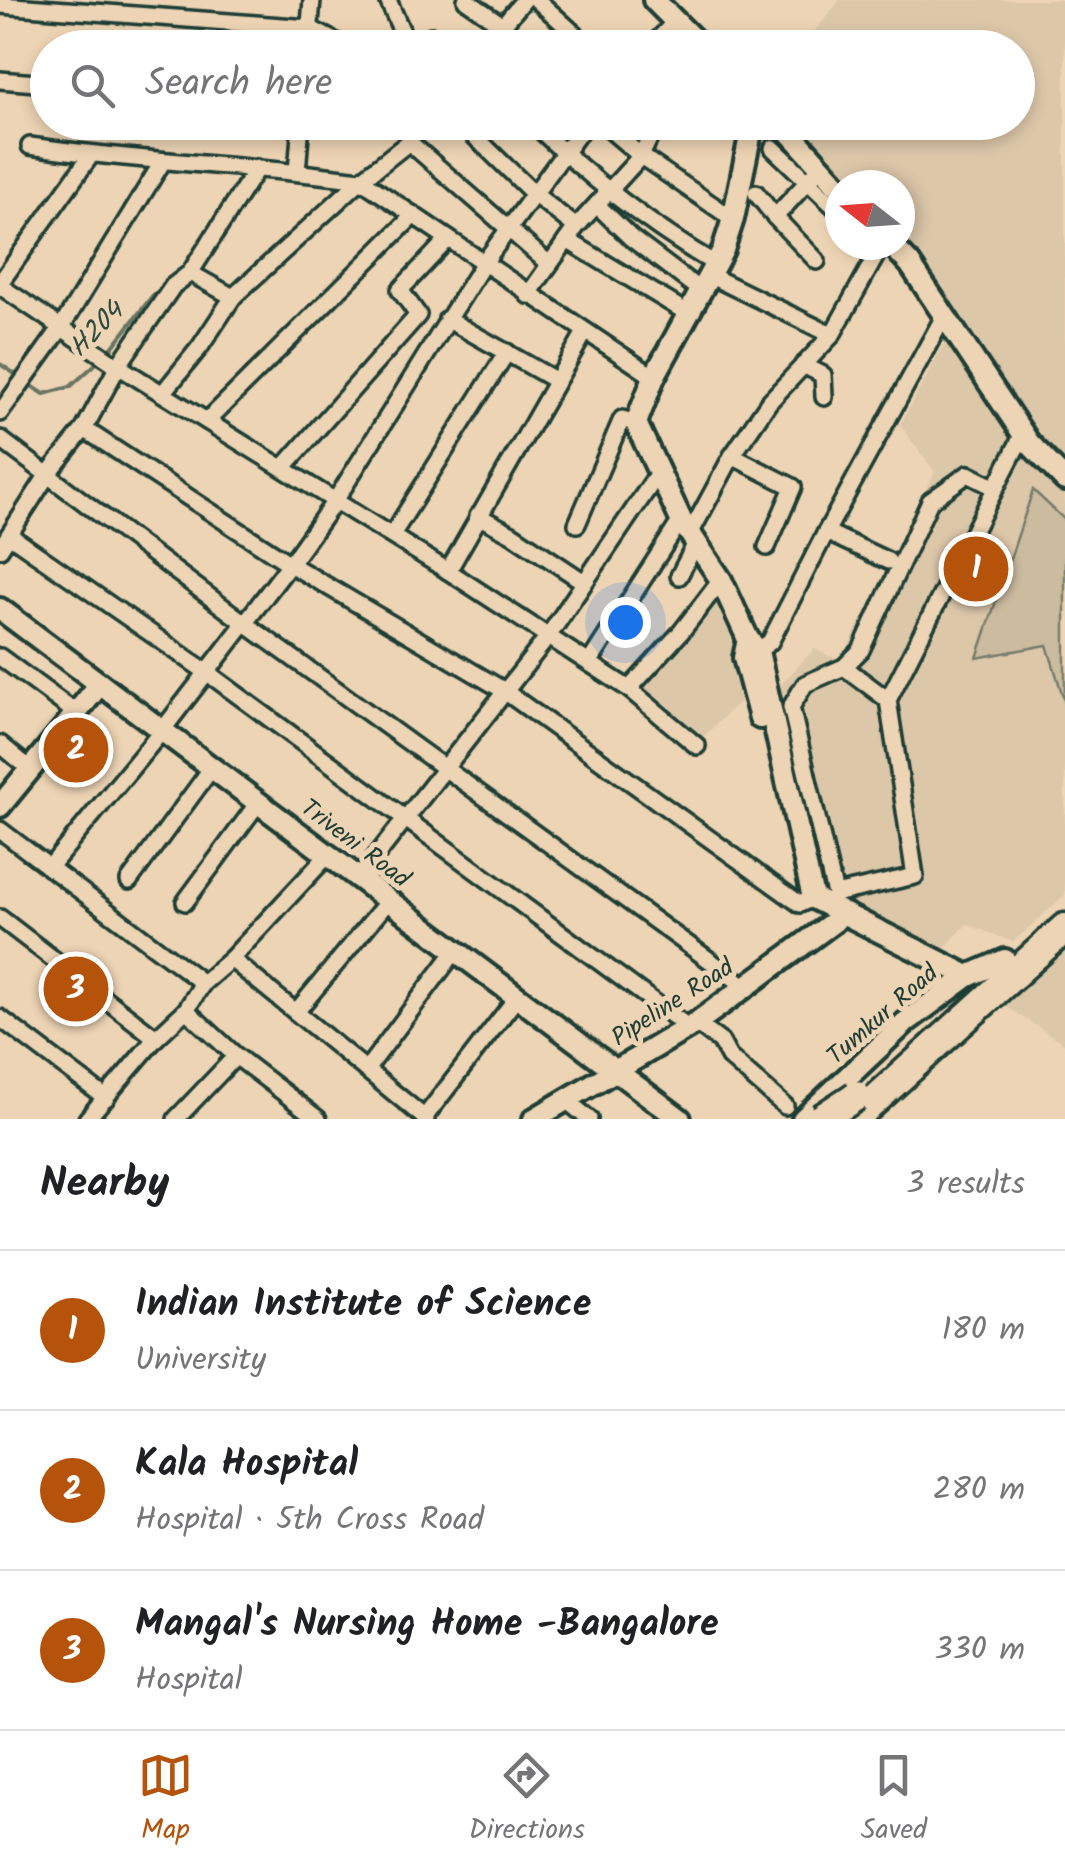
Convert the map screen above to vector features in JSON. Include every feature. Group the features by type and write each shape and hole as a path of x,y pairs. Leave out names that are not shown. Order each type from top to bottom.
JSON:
{"highway":[{"path":"858,1112 1004,960 1065,908"},
{"path":"822,1110 858,1112 1065,928"}],"street":[{"path":"310,28 312,0"},
{"path":"388,0 401,30"},
{"path":"466,0 506,30"},
{"path":"499,30 524,0"},
{"path":"537,0 570,30"},
{"path":"654,0 683,30"},
{"path":"0,5 314,30"},
{"path":"667,30 675,22"},
{"path":"0,80 30,82"},
{"path":"297,172 300,140"},
{"path":"478,140 571,234 689,314"},
{"path":"551,140 678,243 710,277"},
{"path":"50,868 290,564 335,500 483,264 574,140"},
{"path":"622,140 733,219"},
{"path":"528,294 571,234 641,156 649,140"},
{"path":"636,423 654,377 710,277 733,219 750,140"},
{"path":"792,140 825,189"},
{"path":"163,394 233,297 360,180 409,142 550,264"},
{"path":"30,146 360,180 654,377"},
{"path":"774,148 825,180"},
{"path":"91,155 0,285 108,360 448,570 589,663 698,746"},
{"path":"0,413 61,328 162,161"},
{"path":"257,168 190,273 172,286 108,360 84,429 48,474 5,542 206,670 692,1025 721,1042 729,1056 785,1106"},
{"path":"775,218 815,174"},
{"path":"756,194 817,261"},
{"path":"596,205 632,238 832,334"},
{"path":"207,421 414,216"},
{"path":"283,468 418,315 400,290 448,239"},
{"path":"589,663 689,533 732,456 769,402 832,334 874,260"},
{"path":"906,260 1023,434 1065,480"},
{"path":"190,273 233,297"},
{"path":"448,318 555,380"},
{"path":"750,649 770,642 943,318"},
{"path":"448,570 585,332"},
{"path":"392,535 506,352"},
{"path":"803,365 824,376 824,398"},
{"path":"577,524 622,418 636,423 689,533 721,580 750,649 766,742 806,901 963,979"},
{"path":"84,429 290,564 503,690 835,921 963,979"},
{"path":"994,487 968,474 930,500 861,650 844,668 805,684 791,706 835,894 915,876 888,700 1023,434"},
{"path":"0,440 745,986"},
{"path":"732,456 794,487 766,547"},
{"path":"359,878 547,638 659,472"},
{"path":"478,516 584,582"},
{"path":"826,532 888,560"},
{"path":"678,576 689,533"},
{"path":"628,690 681,632 721,580"},
{"name":"Triveni Road","path":"0,609 680,1119"},
{"path":"0,657 76,712"},
{"path":"844,668 888,700"},
{"path":"0,806 100,684"},
{"path":"0,744 30,769"},
{"path":"129,881 211,769"},
{"path":"185,902 258,803"},
{"path":"0,830 203,983"},
{"path":"87,1119 156,1038 186,1010 203,983 328,856"},
{"path":"296,1012 388,900"},
{"path":"0,918 156,1038"},
{"name":"Pipeline Road","path":"534,1119 692,1025 835,921"},
{"path":"366,1070 456,950"},
{"path":"231,958 425,1118 518,996"},
{"name":"Tumkur Road","path":"803,1119 822,1110 906,1022 963,979 1004,960"},
{"path":"186,1010 236,1056 318,1119"},
{"path":"0,1018 106,1098"},
{"path":"201,1119 181,1113 236,1056"},
{"path":"564,1098 589,1119"}],"shaded area":[{"path":"840,0 1065,0 1065,463 1032,432 915,259 915,170 835,170 808,140 1035,140 1035,30 816,30"},
{"path":"947,339 1020,444 1065,490 1065,895 1013,942 967,924 938,955 819,896 773,693 814,649 841,661 935,472 900,425"},
{"path":"1033,490 1065,520 1065,703 1047,645 977,658"},
{"path":"719,589 745,696 699,741 639,690"},
{"path":"1065,945 1065,1044 1005,1006"}],"waterway":[{"name":"H204","path":"107,354 153,295 162,290"},
{"name":"H204","path":"29,384 44,394 70,387 100,360"},
{"name":"H204","path":"0,364 21,378"}],"place":[{"name":"Indian Institute of Science","path":"976,569"},
{"name":"Kala Hospital","path":"76,750"},
{"name":"Mangal's Nursing Home -Bangalore","path":"76,989"}]}
